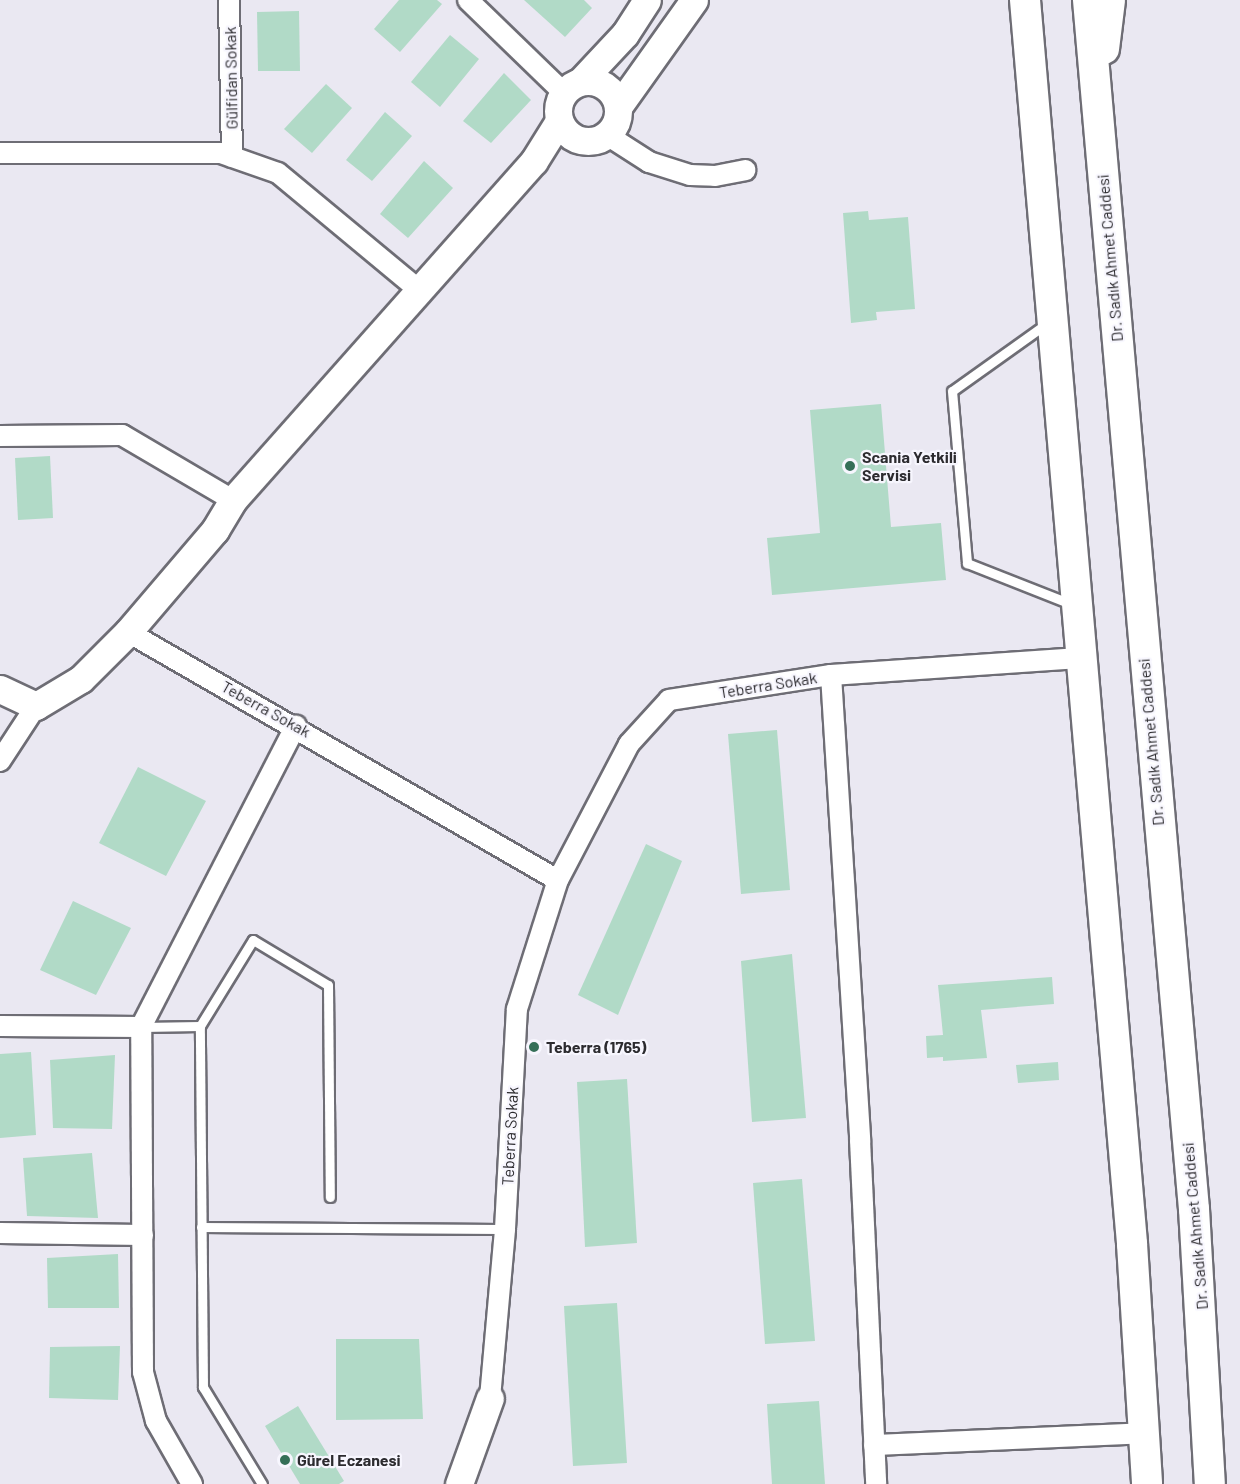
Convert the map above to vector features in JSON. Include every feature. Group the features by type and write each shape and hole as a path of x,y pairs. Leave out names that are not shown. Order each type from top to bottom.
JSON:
{"main road":[{"name":"Dr. Sadık Ahmet Caddesi","path":"1088,0 1194,1209 1210,1484"},
{"path":"1094,78 1107,38 1110,0"},
{"path":"1024,2 1079,658 1132,1244 1147,1484"}],"street":[{"name":"Gülfidan Sokak","path":"229,0 232,156"},
{"path":"468,0 573,87 607,87 618,107 618,118 607,135 597,140 568,130 557,110 573,87 625,34 644,2"},
{"path":"618,107 694,0"},
{"path":"0,761 36,706 81,679 128,632 215,530 233,500 534,161 568,130"},
{"path":"607,135 649,162 690,175 715,176 745,170"},
{"path":"0,153 147,151 221,153 232,156 278,173 419,290"},
{"path":"0,436 122,435 233,500"},
{"name":"Teberra Sokak","path":"128,632 296,725 558,880"},
{"name":"Teberra Sokak","path":"490,1398 505,1229 517,1010 558,880 629,744 669,700 831,675 1079,658"},
{"path":"831,675 860,1140 876,1484"},
{"path":"0,690 36,706"},
{"path":"192,1484 156,1422 143,1372 141,1027 296,725"},
{"path":"0,1026 141,1027"},
{"path":"0,1233 143,1235"},
{"path":"459,1484 490,1398"},
{"path":"874,1445 1145,1432"}],"lane":[{"path":"1051,321 952,391 967,562 1075,606"},
{"path":"262,1484 203,1387 200,1026 253,940 328,986 330,1197"},
{"path":"141,1027 200,1026"},
{"path":"201,1227 505,1229"}],"building":[{"path":"399,0 437,0 442,4 400,52 374,29"},
{"path":"524,0 584,0 592,8 565,37"},
{"path":"299,11 300,71 258,71 257,12"},
{"path":"450,35 479,59 440,107 411,82"},
{"path":"504,73 531,100 491,143 463,121"},
{"path":"326,84 352,108 312,153 284,129"},
{"path":"385,112 412,136 372,181 346,160"},
{"path":"424,161 453,188 408,238 380,214"},
{"path":"868,211 869,220 908,217 915,309 876,312 877,320 851,323 843,213"},
{"name":"Scania Yetkili Servisi","path":"881,404 891,527 941,523 946,580 772,595 767,538 820,533 810,410"},
{"path":"50,456 53,518 18,520 15,458"},
{"path":"777,730 790,890 741,894 728,734"},
{"path":"138,767 206,801 166,876 99,843"},
{"path":"646,844 682,861 618,1015 578,995"},
{"path":"73,901 131,928 96,995 40,970"},
{"path":"792,954 806,1118 752,1122 741,961"},
{"path":"1052,977 1054,1004 981,1010 987,1058 943,1061 943,1057 927,1058 926,1036 943,1035 938,985"},
{"path":"31,1052 36,1135 0,1138 0,1054"},
{"path":"115,1055 112,1129 53,1128 50,1060"},
{"path":"1058,1062 1059,1080 1018,1083 1016,1065"},
{"path":"627,1079 637,1243 585,1247 577,1082"},
{"path":"92,1153 98,1218 27,1216 23,1158"},
{"path":"802,1179 815,1341 765,1344 753,1183"},
{"path":"118,1254 119,1308 48,1308 47,1258"},
{"path":"617,1303 627,1463 573,1466 564,1306"},
{"path":"336,1339 419,1339 423,1419 336,1420"},
{"path":"120,1346 118,1400 49,1398 50,1347"},
{"path":"819,1401 825,1484 772,1484 767,1404"},
{"path":"298,1406 344,1481 339,1484 300,1484 265,1426"}],"place":[{"name":"Scania Yetkili Servisi","path":"850,466"},
{"name":"Teberra (1765)","path":"534,1047"},
{"name":"Gürel Eczanesi","path":"285,1460"}]}
